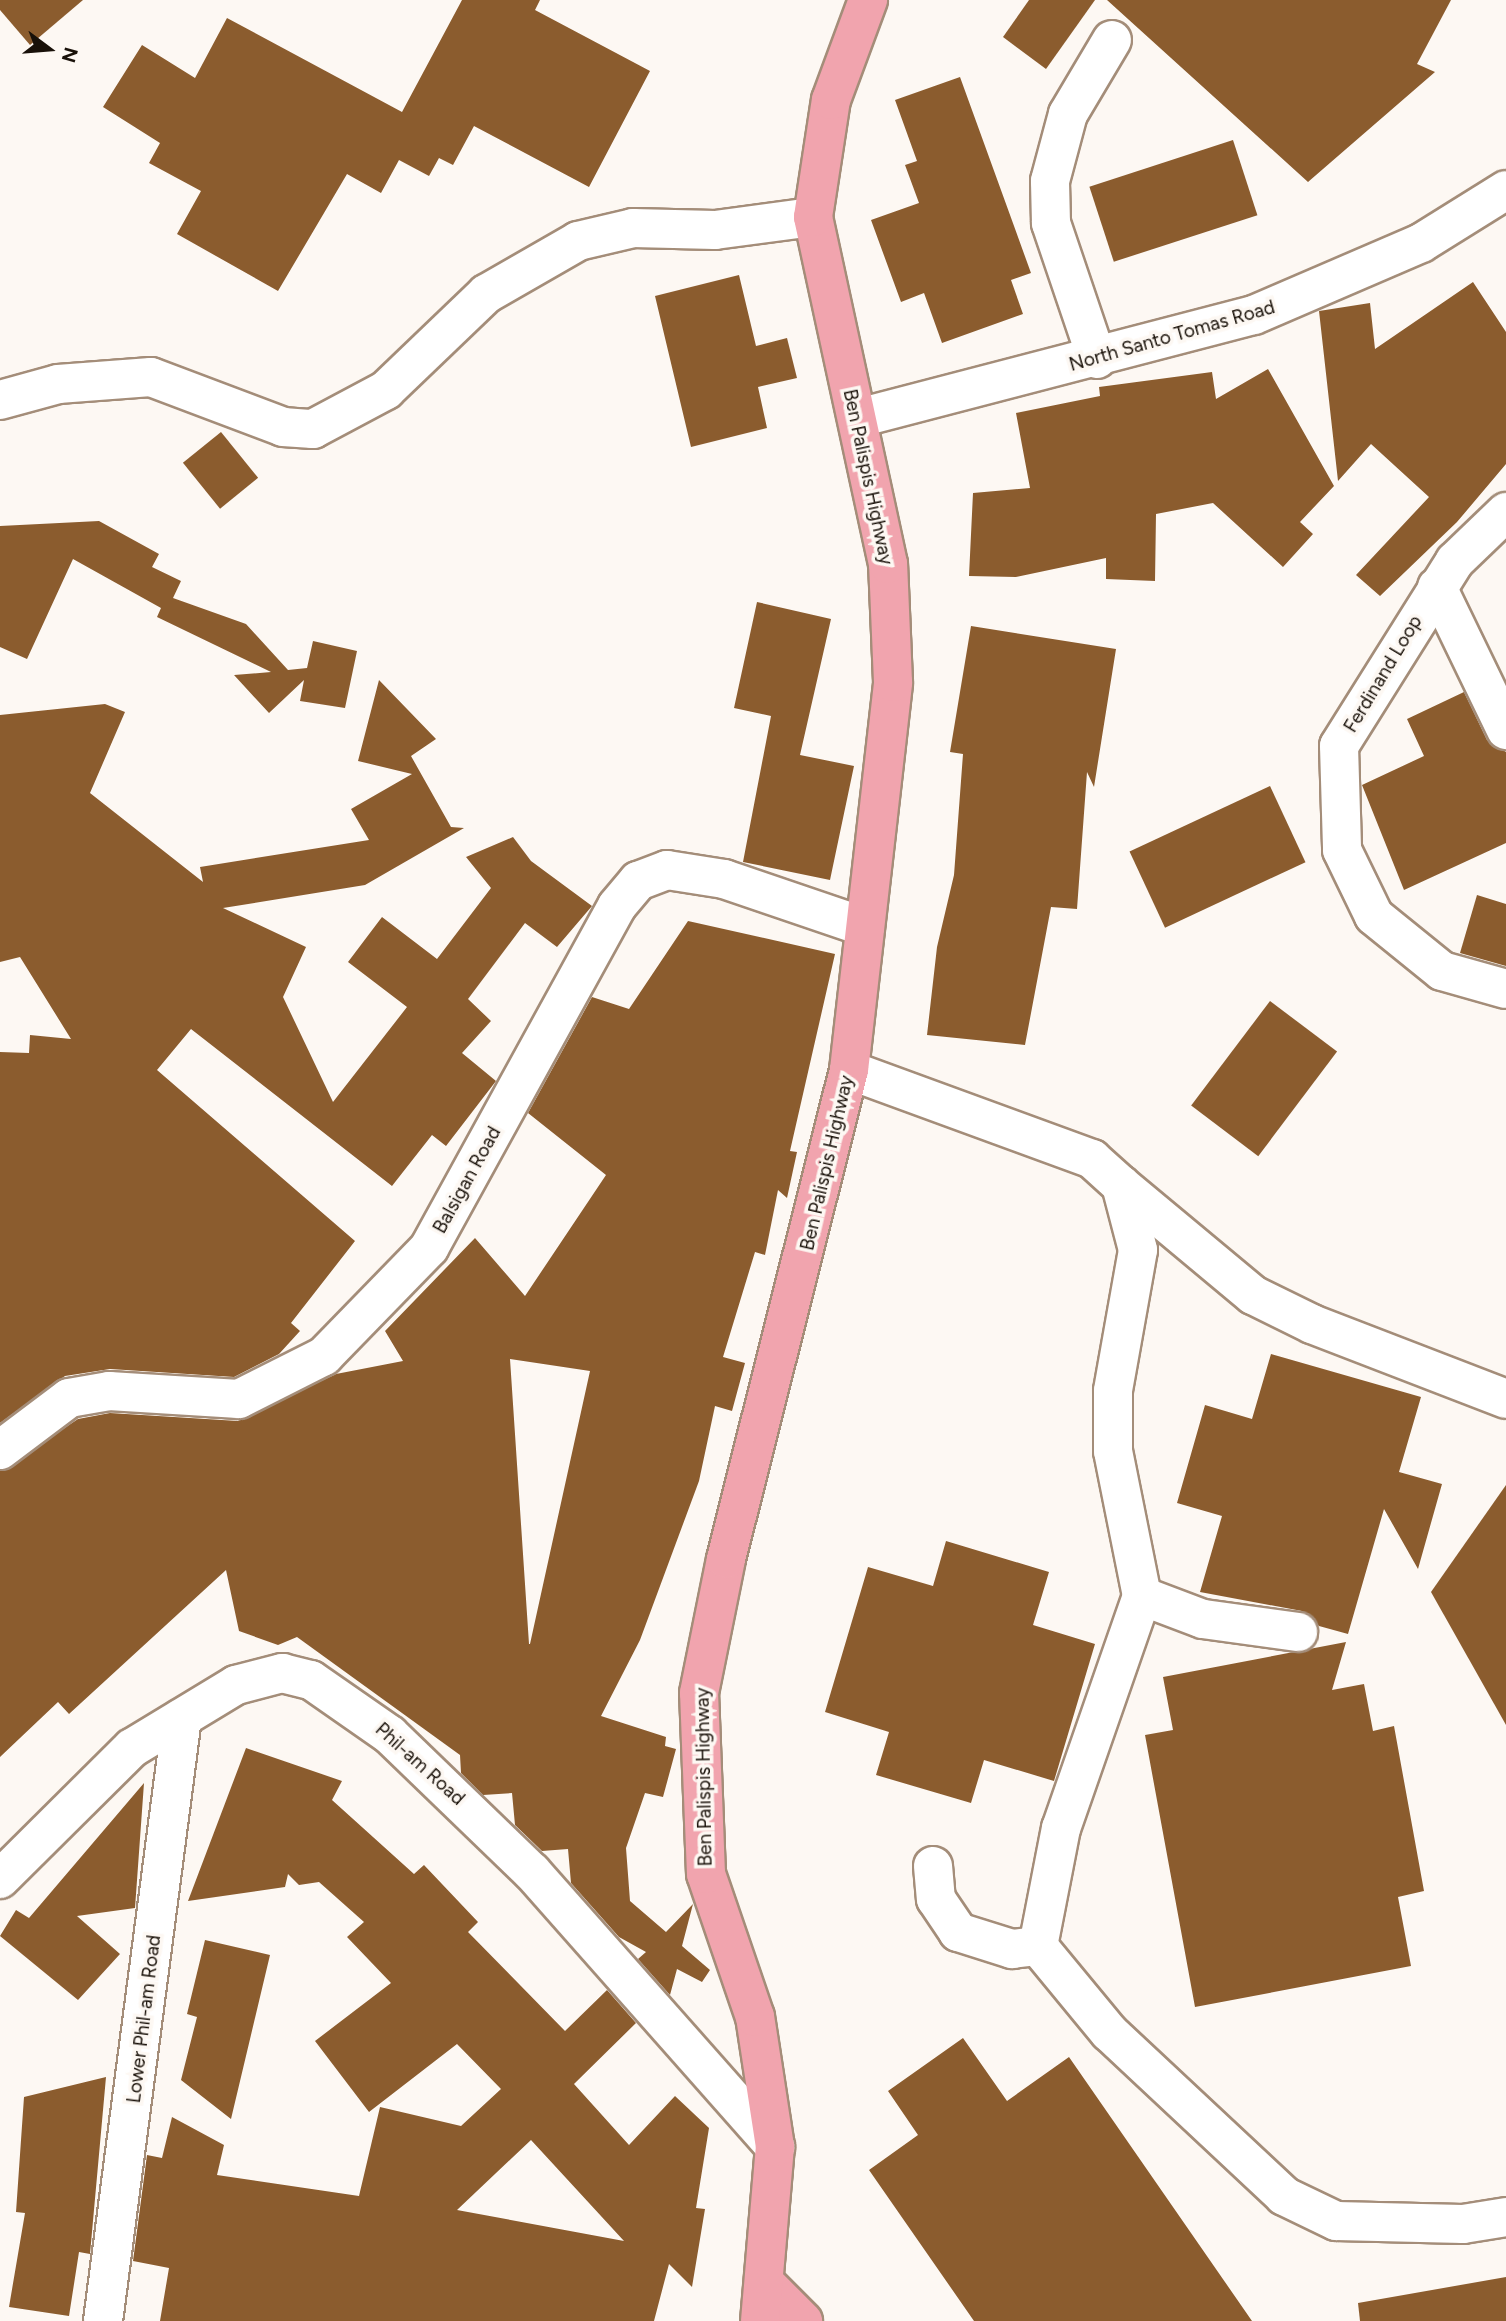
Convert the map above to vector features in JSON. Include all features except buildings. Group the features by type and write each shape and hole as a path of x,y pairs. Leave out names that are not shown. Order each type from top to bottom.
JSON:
{"main road":[{"name":"Ben Palispis Highway","path":"760,2321 775,2147 755,2017 706,1874 699,1693 726,1559 849,1070 893,682 888,564 813,217 831,100 868,0"},
{"path":"765,2283 803,2321"}],"street":[{"path":"1097,359 1051,223 1050,181 1068,114 1112,40"},
{"name":"North Santo Tomas Road","path":"858,418 1097,359 1254,315 1421,243 1506,190"},
{"path":"0,400 58,384 151,377 283,428 313,429 386,390 486,294 578,241 633,228 715,230 813,217"},
{"name":"Ferdinand Loop","path":"1506,512 1437,587 1339,746 1342,850 1374,916 1442,971 1506,989"},
{"path":"1437,587 1506,730"},
{"name":"Balsigan Road","path":"0,1450 69,1398 109,1391 239,1399 324,1356 429,1248 617,906 638,881 667,870 724,879 865,927"},
{"path":"849,1070 1054,1141 1092,1159 1253,1295 1312,1324 1506,1399"},
{"path":"1038,1946 1061,1828 1142,1596 1113,1451 1114,1391 1138,1250 1121,1185"},
{"path":"1142,1596 1203,1619 1298,1632"},
{"name":"Phil-am Road","path":"0,1879 98,1776 182,1718 236,1685 282,1673 311,1680 354,1706 532,1872 775,2147"},
{"name":"Lower Phil-am Road","path":"103,2321 182,1718"},
{"path":"933,1866 936,1899 958,1932 1012,1949 1038,1946"},
{"path":"1038,1946 1109,2032 1284,2196 1336,2221 1450,2224 1506,2217"}]}
